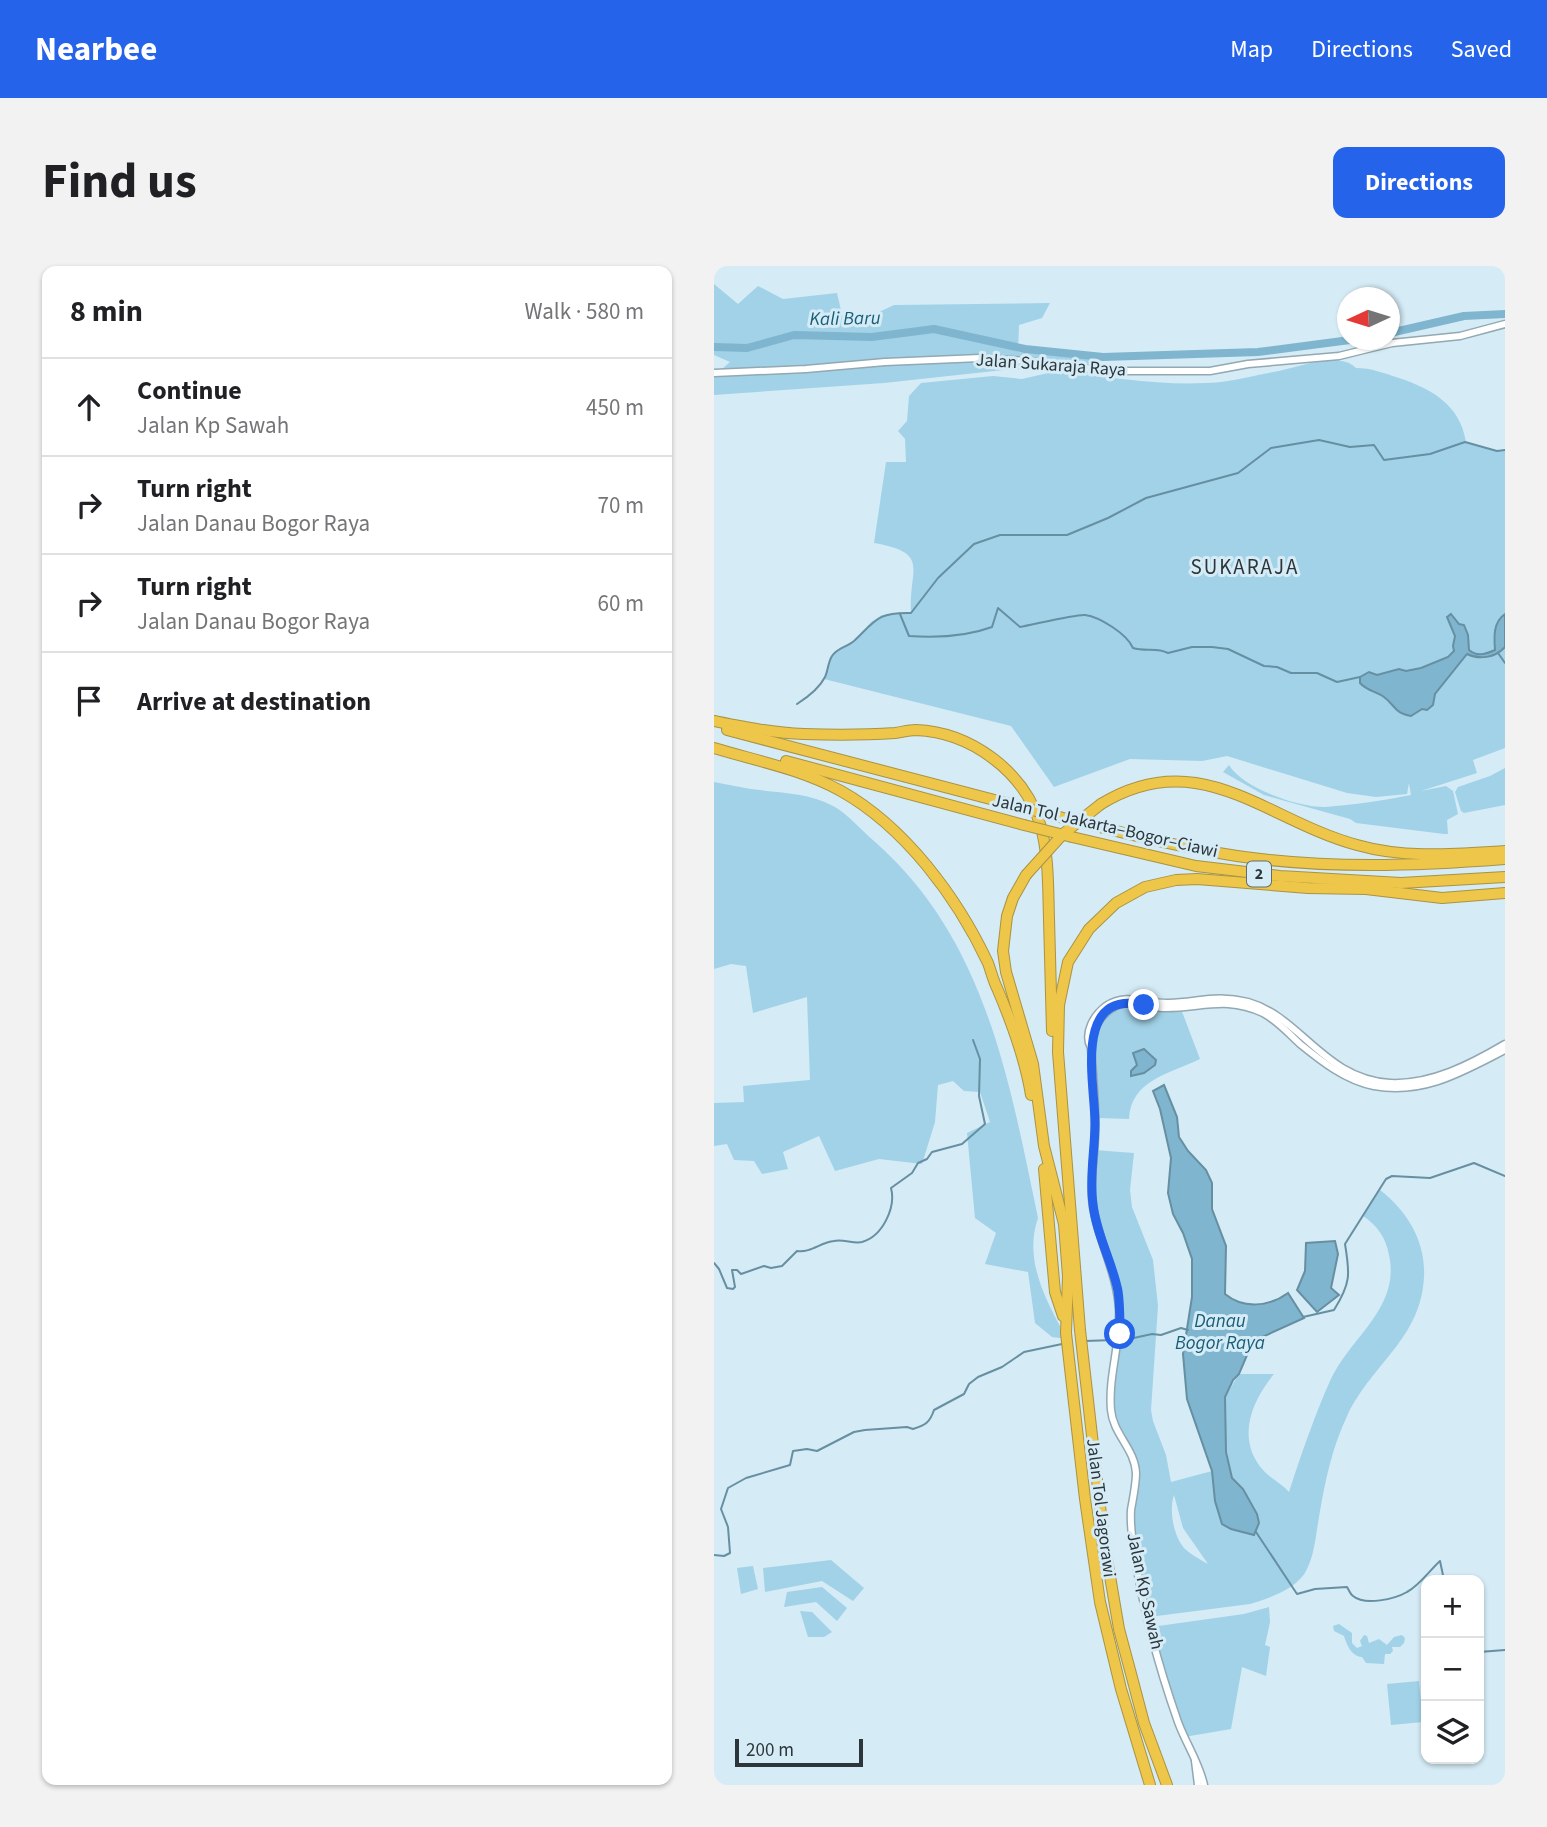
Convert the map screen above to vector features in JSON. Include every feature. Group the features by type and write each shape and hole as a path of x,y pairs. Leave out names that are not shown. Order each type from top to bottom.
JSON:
{"highway":[{"path":"714,720 758,730 806,734 895,733 913,730 944,733 991,756 1019,784 1032,802 1040,821 1047,860 1054,1092 1071,1223"},
{"name":"Jalan Tol Jakarta–Bogor–Ciawi","path":"714,726 1079,822 1181,846 1240,856 1298,862 1398,865 1505,859"},
{"path":"714,746 810,776 861,803 891,826 910,846 947,894 988,964 1018,1043 1030,1087 1044,1169 1055,1292 1065,1321"},
{"name":"Jalan Tol Jakarta–Bogor–Ciawi","path":"714,746 1196,866 1266,875 1401,883 1505,877"},
{"path":"1065,1321 1068,1276 1064,1224 1044,1146 1033,1064 1008,984 1003,951 1007,916 1013,898 1026,875 1063,834 1116,795 1154,782 1192,782 1226,790 1340,839 1374,849 1418,855 1505,851"},
{"path":"1071,1223 1058,1052 1061,990 1068,962 1076,947 1089,929 1116,903 1145,887 1187,879 1308,888 1366,889 1442,898 1505,893"},
{"name":"Jalan Tol Jagorawi","path":"1071,1223 1083,1357 1113,1594 1144,1723 1167,1785"},
{"name":"Jalan Tol Jagorawi","path":"1065,1321 1085,1499 1100,1602 1114,1664 1150,1785"}],"street":[{"name":"Jalan Sukaraja Raya","path":"714,373 980,358 1106,371 1210,371 1248,364 1345,354 1392,343 1460,336 1505,324"},
{"path":"1091,1048 1088,1041 1093,1022 1099,1013 1113,1002 1133,999 1167,1003 1207,998 1246,1002 1264,1008 1344,1069 1361,1077 1390,1083 1437,1077 1505,1044"},
{"path":"1091,1048 1100,1018 1118,1005 1133,1003 1184,1008 1212,1003 1250,1008 1267,1016 1337,1071 1378,1087 1427,1086 1505,1050"},
{"name":"Jalan Kp Sawah","path":"1091,1048 1095,1112 1091,1180 1093,1205 1098,1233 1118,1291 1120,1334 1112,1382 1111,1412 1117,1433 1134,1465 1135,1486 1131,1522 1134,1552 1151,1627 1170,1696 1195,1761 1198,1785"},
{"name":"Jalan Kp Sawah","path":"1195,1761 1200,1767 1204,1785"}],"shaded area":[{"path":"714,284 738,304 758,286 783,299 837,293 845,328 894,305 1050,303 1042,318 1019,325 1018,352 1092,359 1094,367 1061,371 1141,381 1201,383 1234,380 1317,362 1339,360 1356,368 1378,371 1411,382 1433,393 1451,408 1458,418 1466,442 1497,451 1505,450 1505,748 1473,760 1477,773 1421,791 1446,786 1453,791 1458,814 1447,820 1448,834 1356,823 1264,795 1223,772 1229,765 1259,789 1287,800 1326,807 1411,795 1409,783 1407,794 1376,797 1347,793 1227,756 1202,761 1130,759 1054,787 1011,726 824,679 832,656 840,648 853,642 871,622 882,615 911,613 913,565 910,558 892,547 874,543 886,462 906,462 905,439 898,431 907,421 909,396 921,383 993,376 1022,379 1057,371 1013,369 884,383 714,395 714,376 730,362 714,355"},
{"path":"1505,768 1505,805 1464,813 1461,811 1455,792 1458,787"},
{"path":"714,782 803,796 839,809 912,880 943,922 967,967 987,1014 1003,1064 1038,1218 1034,1234 1035,1265 1045,1296 1067,1339 1052,1337 1035,1323 1028,1272 985,1264 996,1233 975,1218 967,1133 990,1122 980,1092 964,1091 953,1081 938,1085 935,1122 922,1164 879,1159 835,1171 819,1136 783,1152 788,1169 762,1174 754,1161 734,1160 727,1144 714,1146 714,1103 744,1102 743,1086 810,1080 807,997 753,1013 746,966 731,964 714,969"},
{"path":"1123,1005 1181,1009 1200,1059 1164,1074 1144,1087 1131,1106 1129,1119 1099,1118 1094,1064 1096,1035 1100,1023 1108,1013"},
{"path":"1094,1150 1134,1153 1130,1190 1132,1207 1153,1260 1158,1306 1151,1410 1166,1455 1171,1482 1212,1471 1215,1501 1231,1529 1254,1534 1257,1514 1243,1489 1232,1478 1224,1437 1225,1397 1239,1374 1274,1374 1253,1409 1250,1446 1263,1470 1289,1492 1330,1381 1338,1365 1381,1307 1388,1291 1391,1274 1386,1243 1373,1224 1363,1216 1380,1190 1399,1207 1413,1228 1424,1264 1421,1298 1405,1334 1358,1396 1348,1414 1330,1464 1310,1563 1303,1576 1282,1592 1250,1604 1149,1617 1131,1521 1136,1473 1111,1412 1120,1313 1093,1205","holes":["1174,1495 1183,1528 1208,1564 1180,1543 1173,1522"]},
{"path":"831,1560 864,1588 853,1601 822,1581 765,1592 763,1568"},
{"path":"753,1566 758,1589 741,1594 737,1568"},
{"path":"822,1587 847,1608 837,1621 816,1602 784,1607 787,1592"},
{"path":"1269,1607 1270,1622 1265,1645 1270,1647 1266,1676 1242,1667 1231,1729 1184,1737 1151,1627 1244,1614"},
{"path":"800,1611 812,1612 832,1632 824,1637 808,1637"},
{"path":"1339,1624 1352,1633 1352,1643 1357,1648 1362,1646 1360,1641 1364,1635 1369,1643 1379,1639 1387,1645 1394,1637 1402,1635 1405,1638 1404,1643 1400,1647 1392,1647 1390,1654 1385,1654 1384,1664 1366,1663 1362,1657 1352,1652 1344,1636 1334,1631 1333,1626"},
{"path":"1419,1681 1421,1722 1391,1725 1387,1684"}],"water":[{"path":"1451,614 1459,624 1464,625 1469,650 1485,654 1495,650 1496,625 1505,614 1505,647 1497,654 1487,657 1467,654 1435,694 1433,705 1411,716 1398,711 1384,697 1360,683 1360,677 1369,672 1377,675 1399,669 1406,671 1448,657 1454,651 1455,636 1447,617"},
{"path":"1144,1049 1156,1060 1155,1065 1144,1073 1131,1076 1131,1071 1137,1065 1133,1053"},
{"name":"Danau Bogor Raya","path":"1164,1085 1177,1117 1179,1137 1206,1170 1212,1183 1212,1209 1226,1246 1225,1294 1240,1302 1256,1304 1273,1301 1288,1293 1304,1318 1260,1338 1250,1348 1225,1397 1226,1452 1232,1478 1243,1489 1257,1514 1259,1523 1254,1535 1222,1524 1215,1501 1212,1471 1187,1399 1183,1354 1192,1297 1192,1259 1173,1214 1168,1193 1171,1158 1153,1091"},
{"path":"1335,1241 1338,1254 1331,1288 1339,1295 1317,1312 1297,1290 1305,1271 1306,1243"}],"waterway":[{"path":"1400,331 1464,316 1505,314"},
{"name":"Kali Baru","path":"714,347 747,348 794,335 872,337 934,329 1025,349 1103,357 1258,352 1337,342"},
{"path":"797,704 820,685 834,653 854,641 878,619 891,614 911,613 938,578 974,544 1000,535 1067,535 1146,498 1238,473 1271,448 1319,440 1350,447 1374,445 1384,460 1430,454 1465,442 1497,451 1505,450"},
{"path":"900,614 909,636 930,637 962,635 992,627 998,608 1020,627 1085,615 1112,627 1137,649 1168,653 1192,647 1228,649 1264,666 1277,667 1291,673 1317,673 1337,682 1360,677"},
{"path":"1498,653 1505,663"},
{"path":"714,1263 727,1288 733,1289 735,1287 732,1270 741,1274 764,1266 782,1266 797,1251 834,1241 862,1242 876,1234 890,1212 891,1188 912,1173 918,1163 927,1159 932,1152 962,1144 985,1124 979,1096 980,1059 973,1040"},
{"path":"1303,1317 1334,1310 1344,1293 1348,1278 1345,1244 1386,1179 1392,1176 1430,1178 1474,1163 1505,1176"},
{"path":"1120,1341 1152,1334 1161,1335 1181,1328 1188,1330"},
{"path":"1085,1341 1114,1340"},
{"path":"714,1555 724,1556 730,1553 728,1527 721,1509 728,1488 746,1478 790,1465 793,1451 817,1451 854,1432 907,1427 913,1429 921,1426 929,1420 934,1410 964,1394 969,1384 978,1377 1002,1367 1024,1352 1062,1344"},
{"path":"1256,1532 1297,1594 1315,1589 1347,1587 1358,1599 1372,1601 1402,1595 1421,1581"},
{"path":"1427,1575 1440,1561 1443,1575"},
{"path":"1484,1652 1505,1650"}],"district":[{"name":"SUKARAJA","path":"1245,567"}],"route":[{"path":"1120,1334 1118,1291 1098,1233 1093,1205 1091,1180 1095,1112 1091,1045 1095,1028 1100,1018 1108,1011 1118,1005 1144,1005"}]}
